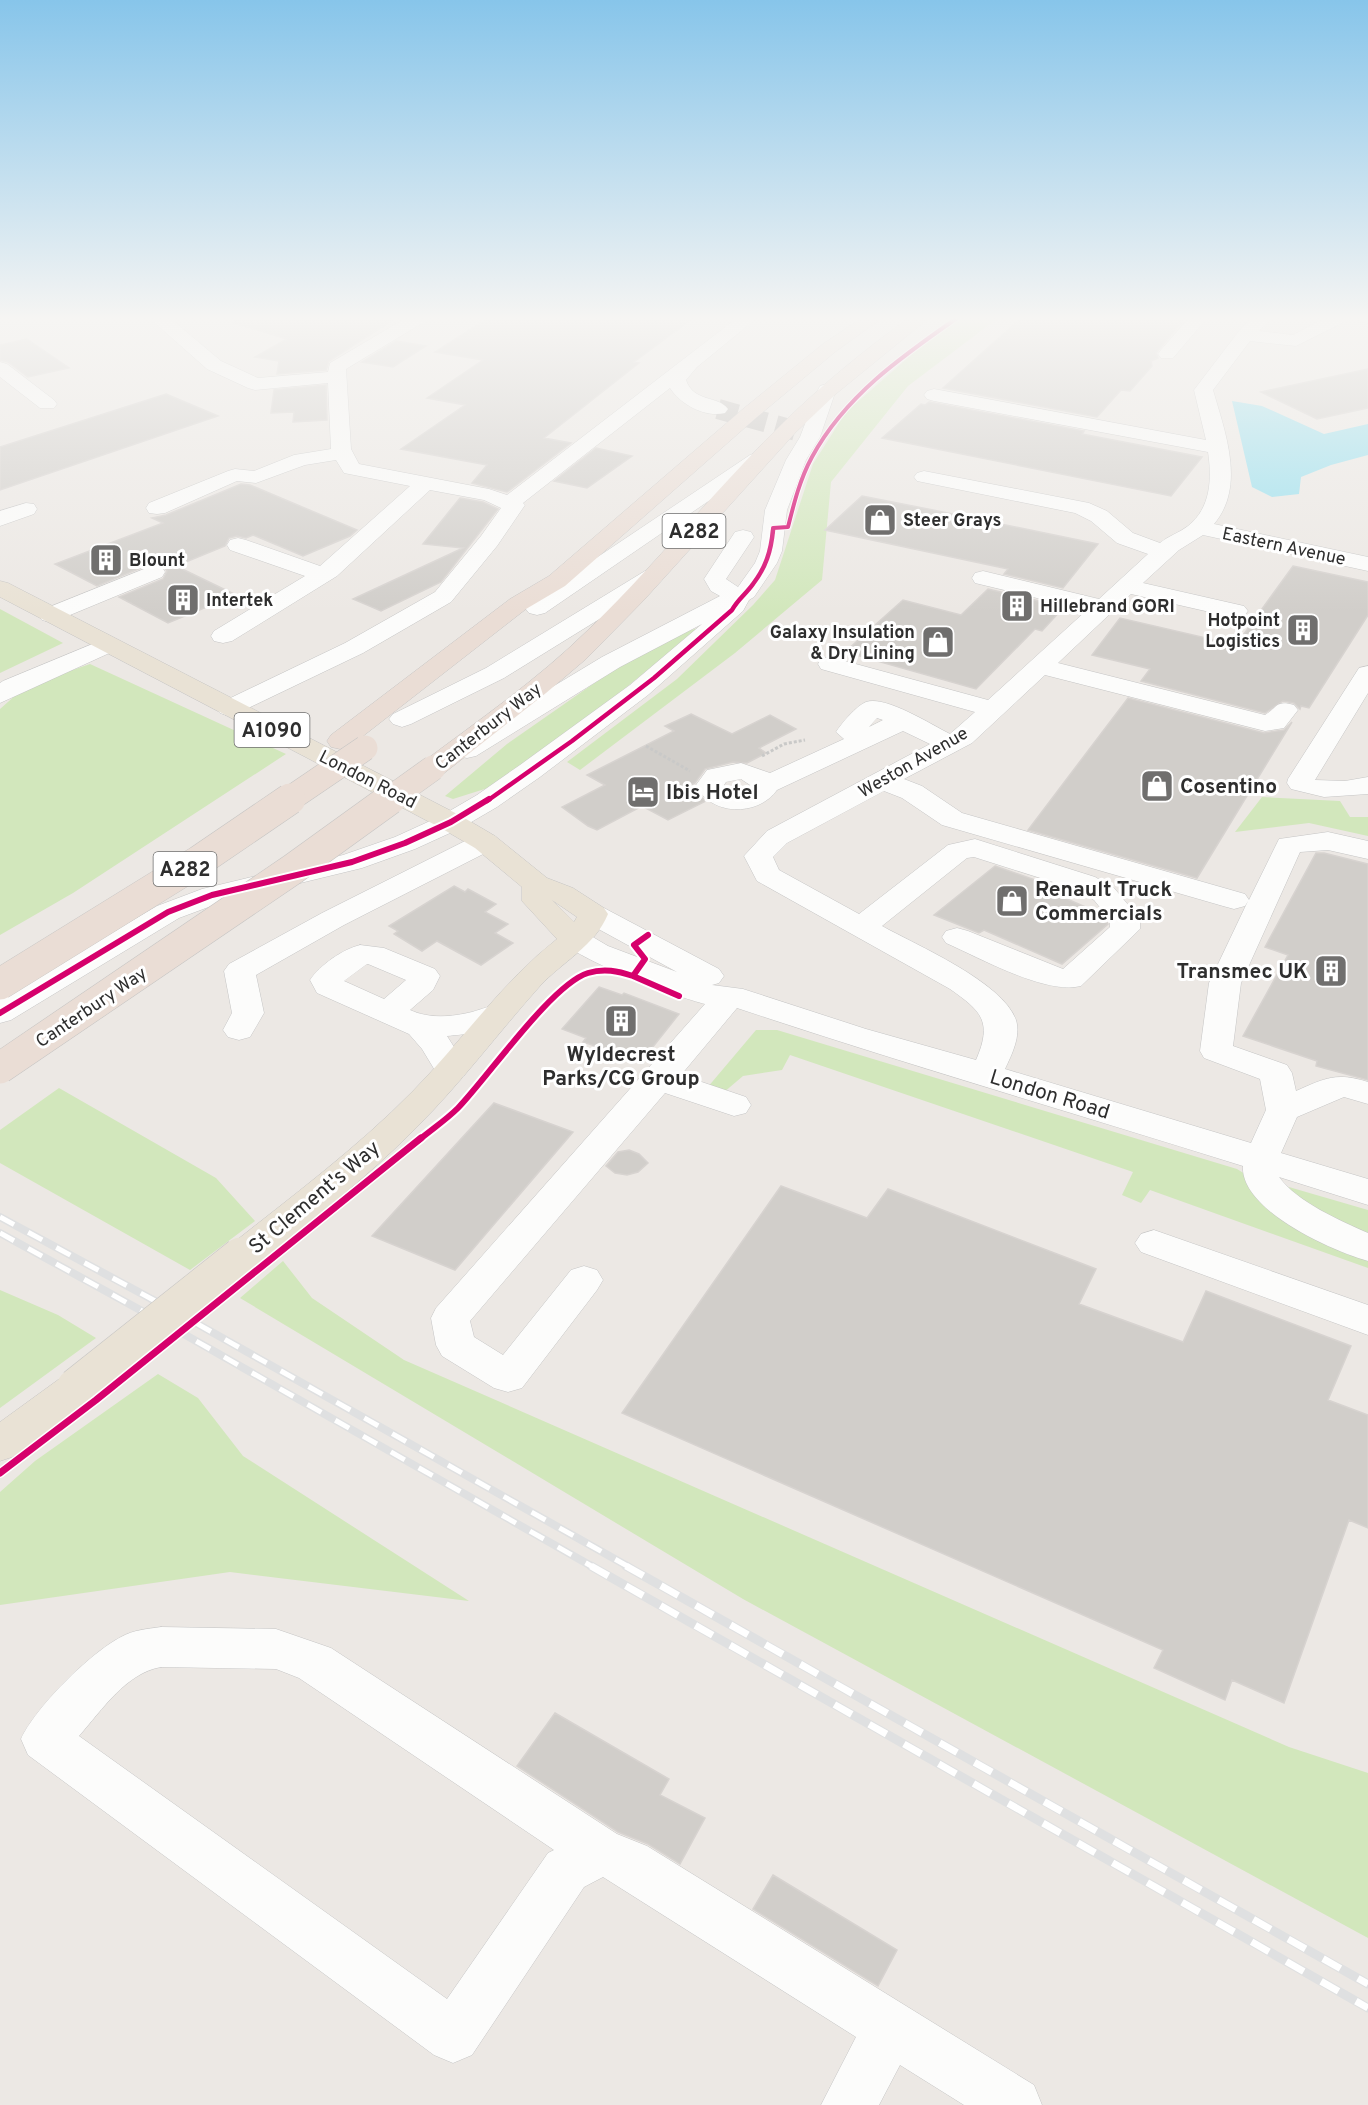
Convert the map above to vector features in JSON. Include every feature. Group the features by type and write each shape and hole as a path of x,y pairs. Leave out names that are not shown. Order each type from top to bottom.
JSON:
{"highway":[{"name":"A282","path":"0,984 199,861 353,745 518,604 557,581 747,416"},
{"name":"Canterbury Way","path":"0,1068 293,869 433,768 541,684 595,637 653,576 757,459 800,416"},
{"name":"A282","path":"0,959 185,845 353,745 402,719 537,608 557,581"}],"main road":[{"name":"London Road","path":"0,588 450,822 485,842 537,884 563,894 593,914"},
{"name":"London Road","path":"537,884 537,901 550,917 575,939"},
{"name":"St Clement's Way","path":"0,1444 76,1388 362,1159 426,1099 550,957 585,931 593,914"}],"street":[{"path":"230,708 354,648 443,597 489,541 514,505 489,495 351,469 343,453 338,416"},
{"path":"509,503 621,416"},
{"path":"433,768 611,662 738,598 752,585 766,563 771,551 776,510 796,460 810,437 818,416"},
{"path":"1048,416 1218,448"},
{"name":"Weston Avenue","path":"986,1074 997,1050 1002,1026 990,1001 961,982 767,875 758,856 777,837 963,737 1164,552 1200,528 1214,508 1222,478 1218,448 1210,416"},
{"path":"157,508 235,475 255,477 301,459 343,453"},
{"path":"537,608 757,459"},
{"path":"924,477 1072,506 1099,516 1122,541 1164,552"},
{"path":"223,636 323,575 426,483"},
{"path":"1072,506 1087,489"},
{"path":"0,519 26,509"},
{"name":"Eastern Avenue","path":"1200,528 1368,564"},
{"path":"738,598 719,586 715,579 743,537"},
{"path":"238,545 323,575"},
{"path":"50,615 154,572"},
{"path":"402,719 495,674 653,576"},
{"path":"983,578 1104,607"},
{"path":"1126,586 1236,611"},
{"path":"0,1013 168,912 212,895 352,862 405,843 450,822 487,801 530,771 639,690 718,623 735,606 738,598"},
{"path":"0,695 12,686 107,645"},
{"path":"830,664 993,709"},
{"path":"1040,666 1265,723 1275,722 1285,710"},
{"path":"1368,673 1301,783 1313,789 1368,786"},
{"path":"861,741 858,734 849,732 873,708 905,720 950,744"},
{"path":"765,785 905,720"},
{"path":"884,781 912,792 952,819 1234,900"},
{"path":"1368,850 1328,841 1289,845 1225,983 1216,1051 1275,1073 1283,1110 1261,1159 1260,1176 1270,1191 1321,1227 1368,1248"},
{"path":"239,1030 248,1013 240,971 333,919 485,842"},
{"path":"861,927 958,851 965,848 975,848 1085,884 1104,894 1125,919 1125,930 1071,979 1056,978 957,937"},
{"name":"London Road","path":"593,914 723,983 732,996"},
{"name":"London Road","path":"575,939 597,953 712,996 732,996 854,1036 986,1074 1368,1192"},
{"path":"584,1280 508,1377 456,1345 450,1318 732,996"},
{"path":"389,1012 420,1027 434,1042 451,1069"},
{"path":"420,1027 450,1027 480,1021 498,1014"},
{"path":"659,1079 734,1105"},
{"path":"1283,1110 1327,1090 1345,1086 1368,1093"},
{"path":"1154,1243 1368,1320"},
{"path":"601,1852 566,1870 453,2036 45,1739 107,1672 137,1651 162,1647 276,1649 315,1663 601,1852 629,1863 1014,2105"},
{"path":"849,2105 891,2027"}],"path":[{"path":"681,772 687,769"}],"green space":[{"path":"843,416 884,416 831,482 822,580 735,653 580,770 567,762 677,679 753,605 775,580 813,464"},
{"path":"0,609 63,643 0,673"},
{"path":"700,627 567,736 491,787 453,799 445,796 507,744 593,684 656,643"},
{"path":"90,664 286,754 73,893 0,935 0,709 26,686"},
{"path":"1262,797 1340,801 1350,817 1368,817 1368,836 1309,823 1235,832"},
{"path":"756,1030 777,1030 1237,1169 1368,1251 1368,1268 1150,1190 1141,1203 1122,1195 1133,1172 790,1055 782,1070 743,1076 723,1093 707,1088"},
{"path":"59,1088 216,1178 255,1221 190,1270 0,1163 0,1130"},
{"path":"1282,1185 1368,1210 1368,1237 1347,1230"},
{"path":"283,1261 312,1298 404,1360 1289,1747 1368,1773 1368,1938 743,1599 240,1298"},
{"path":"0,1290 58,1315 96,1338 0,1408"},
{"path":"158,1374 198,1398 243,1456 469,1601 230,1572 0,1605 0,1492 35,1461"}],"water":[{"path":"1236,416 1285,416 1324,434 1368,424 1368,455 1331,465 1301,477 1299,494 1272,497 1252,487"}],"building":[{"path":"96,416 217,416 0,490 0,447"},
{"path":"294,416 327,416 327,420 293,422"},
{"path":"449,416 572,416 544,438 571,443 507,492 472,483 487,465 401,449"},
{"path":"907,416 1005,416 1084,431 1082,434 1202,457 1171,496 882,438"},
{"path":"1311,416 1330,416 1317,419"},
{"path":"596,448 632,456 587,488 554,481"},
{"path":"241,484 250,485 357,530 350,536 303,556 253,535 246,538 237,536 229,538 225,546 176,566 236,595 168,623 119,597 163,579 167,571 163,565 153,563 97,586 55,564 163,523 152,518 166,515"},
{"path":"862,496 1098,544 1063,588 1004,574 1008,569 825,530"},
{"path":"460,498 483,502 498,509 441,582 381,611 353,599 463,548 423,544"},
{"path":"1293,566 1368,582 1368,615 1309,708 1301,706 1300,709 1294,703 1283,701 1265,713 1141,681 1150,669 1092,655 1120,618 1236,645"},
{"name":"Galaxy Insulation & Dry Lining","path":"988,589 1064,607 1042,631 1035,629 976,689 845,652 903,600 961,615"},
{"name":"Cosentino","path":"1128,698 1264,733 1284,730 1292,722 1197,878 1028,830"},
{"path":"691,714 732,734 770,715 796,729 759,748 766,753 747,763 733,762 705,769 695,783 687,787 706,801 668,820 642,806 597,830 562,807 605,785 587,775 674,731 665,726"},
{"name":"Transmec UK","path":"1316,853 1368,864 1368,1080 1316,1066 1317,1061 1243,1036 1288,955 1265,947"},
{"name":"Renault Truck Commercials","path":"995,866 1041,882 1037,886 1102,914 1108,924 1062,964 984,930 979,933 934,915"},
{"path":"454,886 465,892 468,889 496,904 485,912 508,924 495,933 513,943 481,965 437,941 422,951 394,934 398,931 389,926"},
{"name":"Wyldecrest Parks/CG Group","path":"599,987 622,995 624,993 679,1014 644,1058 619,1048 615,1053 583,1042 586,1038 562,1029"},
{"path":"494,1103 573,1132 455,1270 372,1236"},
{"path":"629,1150 639,1154 648,1163 638,1172 627,1175 615,1173 606,1166 618,1152"},
{"path":"781,1186 867,1218 888,1189 1096,1269 1079,1304 1183,1342 1206,1291 1351,1346 1328,1400 1368,1415 1368,1528 1349,1520 1284,1703 1232,1680 1225,1700 1154,1668 1163,1650 622,1413"},
{"path":"555,1713 669,1779 660,1795 705,1818 680,1864 648,1844 618,1832 517,1766"},
{"path":"773,1875 897,1950 878,1986 753,1909"}],"tunnel":[{"path":"744,416 818,437"}],"railway":[{"path":"0,1217 194,1322 629,1567"},
{"path":"0,1233 182,1333 593,1567"},
{"path":"591,1566 1368,2008"},
{"path":"626,1566 1368,1984"}],"cycle path":[{"path":"0,1013 168,912 212,895 352,862 405,843 451,822 487,801 572,741 654,678 732,610 738,598 752,586 771,551 773,528 788,527 798,491 811,459 828,430 840,416"},
{"path":"648,935 634,945 645,959 633,976 679,996"},
{"path":"0,1473 96,1400 457,1109 543,1009 569,983 588,973 616,970 633,976"}],"place":[{"name":"Steer Grays","path":"880,520"},
{"name":"Blount","path":"106,560"},
{"name":"Intertek","path":"183,600"},
{"name":"Hillebrand GORI","path":"1017,606"},
{"name":"Hotpoint Logistics","path":"1303,630"},
{"name":"Galaxy Insulation & Dry Lining","path":"938,642"},
{"name":"Cosentino","path":"1157,786"},
{"name":"Ibis Hotel","path":"643,792"},
{"name":"Renault Truck Commercials","path":"1012,901"},
{"name":"Transmec UK","path":"1331,971"},
{"name":"Wyldecrest Parks/CG Group","path":"621,1021"}]}
